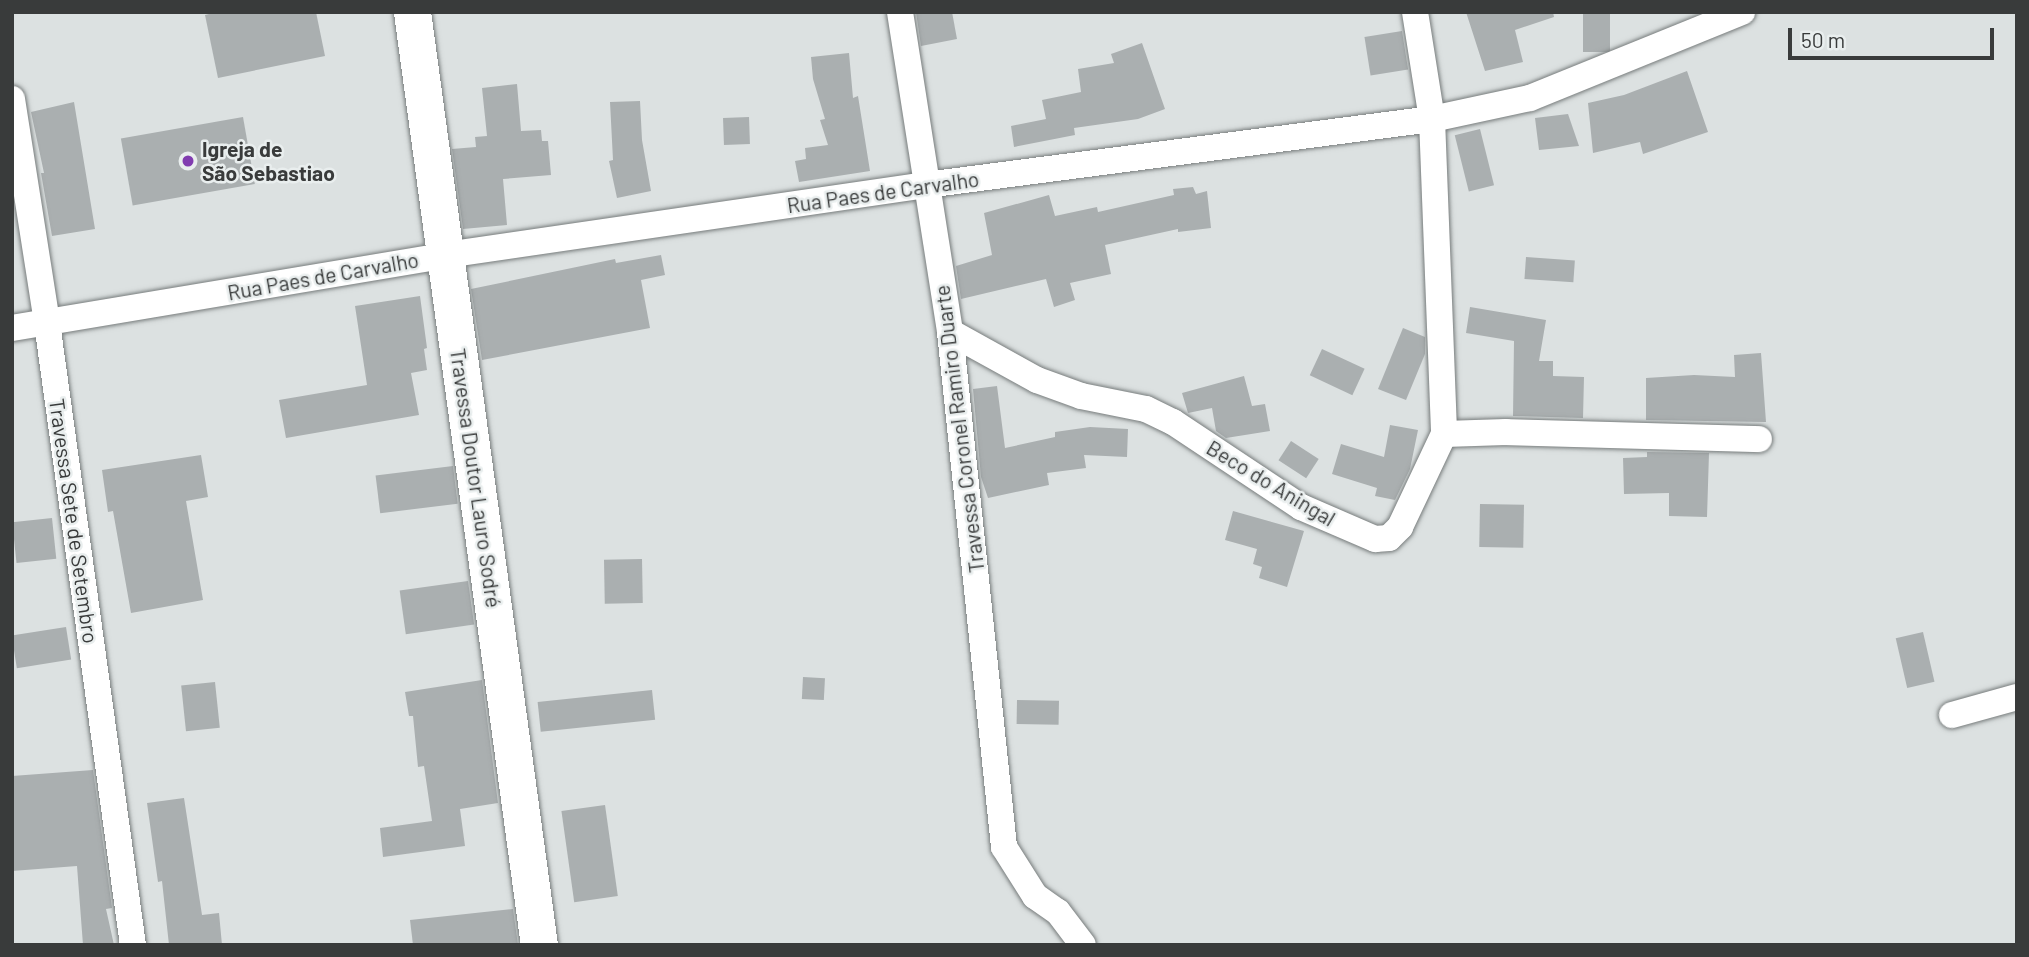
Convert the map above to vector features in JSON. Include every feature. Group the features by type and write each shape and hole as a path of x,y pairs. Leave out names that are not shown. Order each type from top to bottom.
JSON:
{"street":[{"name":"Travessa Doutor Lauro Sodré","path":"412,12 539,945"},
{"name":"Travessa Coronel Ramiro Duarte","path":"900,12 950,332 1004,847 1035,896 1058,912 1083,945"},
{"path":"1415,12 1432,118 1444,434 1506,432 1759,439"},
{"name":"Rua Paes de Carvalho","path":"12,328 446,255 926,185 1432,118 1530,98 1742,12"},
{"name":"Travessa Sete de Setembro","path":"12,99 47,323 133,945"},
{"name":"Beco do Aningal","path":"950,332 1037,380 1081,396 1146,409 1173,422 1301,507 1375,539 1389,538 1400,527 1444,434"},
{"path":"1952,715 2017,697"}],"building":[{"path":"217,12 316,12 325,56 218,78 205,15"},
{"path":"916,12 952,12 957,39 921,46"},
{"path":"1466,12 1553,12 1554,17 1515,30 1523,62 1485,71"},
{"path":"1583,12 1610,12 1610,52 1583,52"},
{"path":"1402,31 1408,70 1371,75 1364,37"},
{"path":"1142,43 1165,109 1138,119 1074,128 1075,135 1014,147 1011,126 1046,119 1042,100 1081,92 1078,69 1114,63 1111,54"},
{"path":"849,53 853,98 858,96 870,171 799,182 795,161 806,159 805,148 828,145 820,120 825,119 813,79 811,57"},
{"path":"1687,71 1708,132 1643,154 1640,142 1593,153 1588,103 1624,95"},
{"path":"517,84 521,131 541,130 542,141 548,141 551,175 503,179 507,225 463,229 452,149 476,147 475,137 487,136 482,88"},
{"path":"640,101 642,140 651,191 617,198 609,161 613,160 610,102"},
{"path":"74,102 95,229 52,236 41,173 44,173 31,112"},
{"path":"1568,114 1579,146 1539,150 1535,118"},
{"name":"Igreja de São Sebastiao","path":"243,117 255,184 133,205 121,139"},
{"path":"749,117 750,144 724,145 723,118"},
{"path":"1480,129 1494,185 1469,192 1455,135"},
{"path":"1193,187 1196,194 1207,191 1211,228 1178,232 1178,229 1105,245 1111,274 1070,283 1075,300 1054,307 1046,279 961,299 956,266 992,255 984,213 1049,195 1055,216 1097,207 1098,212 1174,195 1173,189"},
{"path":"661,255 665,275 641,280 650,328 482,360 471,289 615,259 616,263"},
{"path":"1526,257 1575,260 1573,282 1524,279"},
{"path":"420,296 427,370 411,373 419,415 286,438 279,400 367,385 355,306"},
{"path":"1470,307 1546,320 1539,361 1553,361 1553,376 1584,377 1583,418 1513,416 1514,341 1466,333"},
{"path":"1403,328 1425,337 1425,354 1406,400 1378,389"},
{"path":"1322,349 1365,369 1352,395 1310,375"},
{"path":"1761,353 1766,422 1646,420 1646,378 1694,375 1735,377 1734,355"},
{"path":"1244,376 1252,406 1265,404 1270,431 1226,438 1216,431 1212,408 1188,413 1182,393"},
{"path":"997,386 1005,448 1055,437 1055,432 1090,427 1128,429 1127,457 1084,455 1086,468 1047,473 1049,485 988,498 981,477 973,389"},
{"path":"1390,425 1418,430 1410,469 1395,500 1375,496 1377,488 1332,474 1341,444 1384,457"},
{"path":"1291,441 1319,459 1306,478 1278,460"},
{"path":"1647,452 1709,453 1707,517 1669,516 1669,493 1624,494 1623,458 1647,457"},
{"path":"201,455 208,497 186,501 203,600 131,613 113,511 108,512 102,470"},
{"path":"453,466 458,504 380,513 376,476"},
{"path":"1480,504 1524,505 1523,548 1479,547"},
{"path":"1233,511 1304,531 1287,587 1259,578 1262,567 1253,564 1257,549 1225,540"},
{"path":"52,518 56,559 17,563 12,522"},
{"path":"642,559 643,603 605,604 604,560"},
{"path":"468,581 474,625 406,634 400,591"},
{"path":"66,627 71,660 17,668 12,636"},
{"path":"1923,632 1934,682 1907,688 1896,638"},
{"path":"803,677 825,678 824,700 802,699"},
{"path":"482,680 498,803 460,809 465,846 383,857 380,828 432,821 424,766 418,767 413,716 409,716 405,692"},
{"path":"215,682 220,728 186,731 181,686"},
{"path":"652,690 655,720 541,732 538,702"},
{"path":"1017,700 1059,701 1059,725 1017,724"},
{"path":"93,770 112,908 106,909 114,945 83,945 77,866 12,871 12,776"},
{"path":"184,798 202,915 219,913 222,945 169,945 162,881 158,882 147,803"},
{"path":"605,805 618,896 574,902 561,811"},
{"path":"513,909 518,945 413,945 410,920"}],"place":[{"name":"Igreja de São Sebastiao","path":"188,161"}]}
